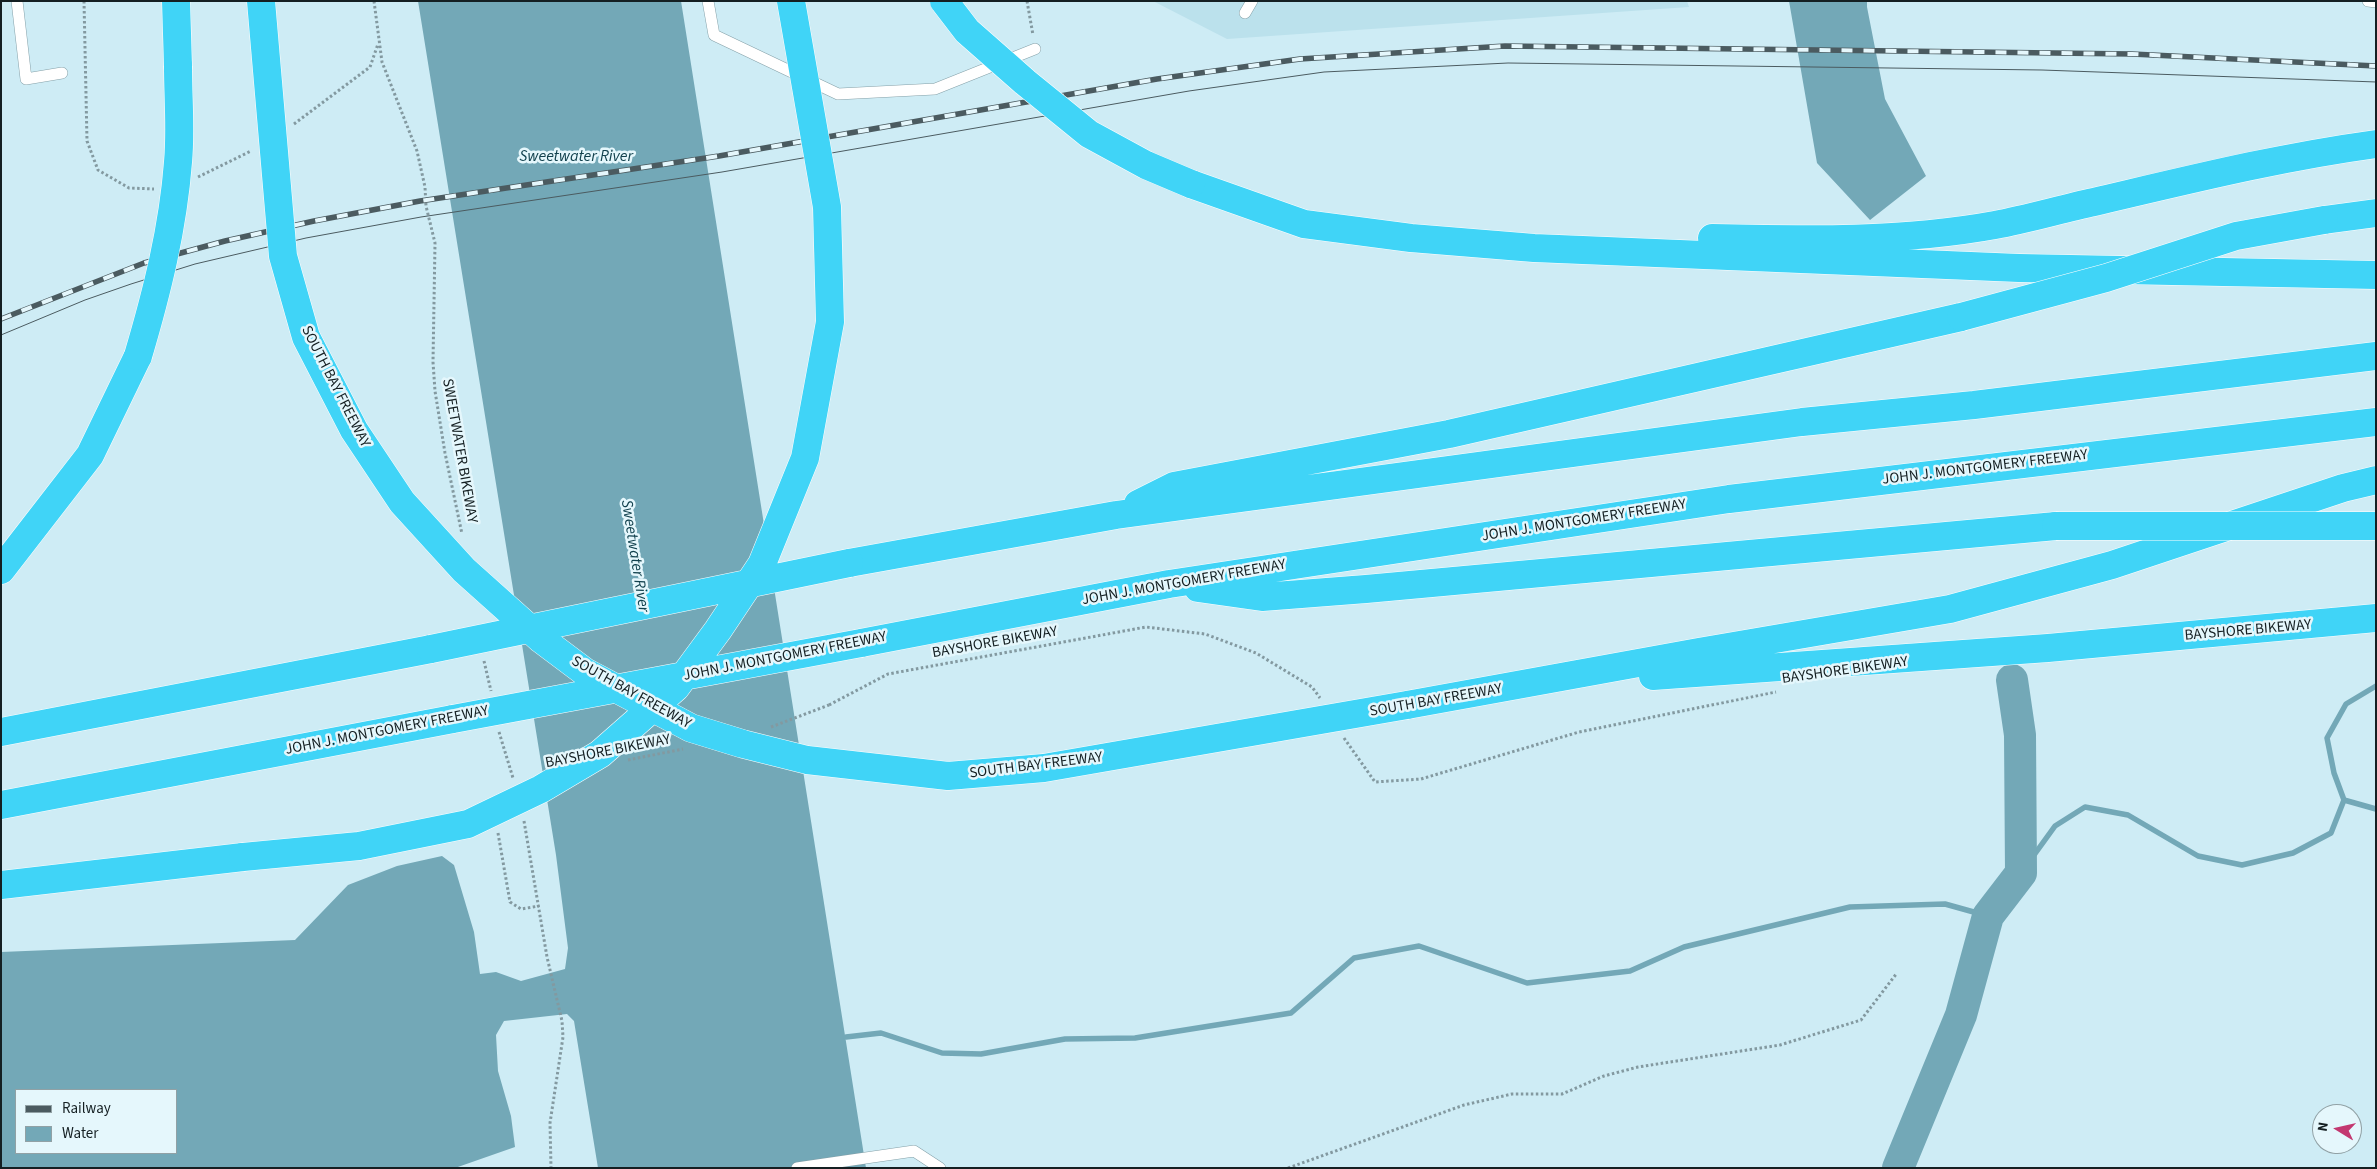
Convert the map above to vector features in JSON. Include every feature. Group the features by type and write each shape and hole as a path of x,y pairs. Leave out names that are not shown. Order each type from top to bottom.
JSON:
{"highway":[{"path":"1,570 90,455 138,356 158,288 178,161 176,1"},
{"name":"SOUTH BAY FREEWAY","path":"261,1 283,256 306,337 354,430 402,502 464,570 541,639 585,672 691,728 743,744 808,760 948,776 1044,768 1532,684"},
{"path":"1,885 243,857 359,846 468,824 541,789 600,754 676,687 718,630 762,564 805,458 830,322 827,207 791,1"},
{"path":"944,1 967,31 1025,82 1089,134 1146,165 1191,184 1304,224 1411,238 1534,248 2019,268 2376,275"},
{"path":"1534,248 1626,237 1821,240 1934,234 1995,225 2250,165 2315,152 2376,144"},
{"path":"1116,515 1174,486 1449,434 1961,317 2106,278 2236,236 2324,220 2376,213"},
{"path":"1,732 431,649 849,563 1116,515 1802,422 1974,405 2376,356"},
{"name":"JOHN J. MONTGOMERY FREEWAY","path":"1,805 1169,584 1729,499 2376,422"},
{"path":"1532,684 1699,652 1950,609 2112,566 2343,488 2376,480"},
{"path":"1169,584 1262,597 1591,570 2056,526 2376,526"},
{"path":"1532,684 2048,648 2376,618"}],"lane":[{"path":"17,1 26,79 62,73"},
{"path":"708,1 714,35 838,94 935,89 1035,48"},
{"path":"1246,13 1252,1"},
{"path":"2368,1 2376,2"},
{"path":"797,1168 895,1152 914,1151 940,1168"}],"path":[{"name":"SWEETWATER BIKEWAY","path":"374,1 382,62 417,151 435,243 433,362 435,391 444,453 462,536"},
{"path":"1027,1 1035,48"},
{"name":"BAYSHORE BIKEWAY","path":"769,728 829,705 888,674 1146,627 1206,634 1256,653 1312,687"},
{"path":"482,653 493,700"},
{"name":"BAYSHORE BIKEWAY","path":"1346,742 1375,782 1421,779 1579,732 1783,690"},
{"path":"499,728 517,782 509,784"},
{"name":"BAYSHORE BIKEWAY","path":"622,761 687,748"},
{"path":"524,818 547,957 562,1021 563,1037 550,1124 551,1168"},
{"path":"497,825 510,902 520,908 539,906"},
{"path":"1288,1168 1464,1105 1512,1094 1562,1094 1604,1076 1638,1067 1780,1044 1861,1020 1897,973"}],"shaded area":[{"path":"1153,1 1687,1 1689,7 1227,39"}],"water":[{"name":"Sweetwater River","path":"418,1 681,1 866,1168 598,1168 574,1021 567,1014 504,1021 496,1035 498,1071 511,1116 515,1147 455,1168 1,1168 1,952 295,940 348,885 397,866 442,856 454,865 474,932 480,974 496,972 521,981 565,969 568,948 556,855"},
{"path":"1789,1 1867,1 1885,99 1926,176 1870,220 1817,163"}],"waterway":[{"path":"1898,1168 1961,1015 1988,916 2021,873 2020,735 2012,680"},
{"path":"2021,873 2055,826 2085,807 2128,815 2198,856 2242,865 2293,853 2331,833 2344,800 2334,773 2327,738 2346,704 2376,686"},
{"path":"2344,800 2376,809"},
{"path":"846,1037 881,1033 942,1053 981,1054 1065,1039 1135,1038 1291,1013 1354,958 1419,946 1527,983 1630,971 1684,947 1850,907 1945,904 1988,916"}],"tram line":[{"path":"1,335 85,300 131,284 195,264 306,238 421,217 722,172 1189,91 1324,72 1508,63 2042,70 2376,82"}],"railway":[{"path":"1,319 144,263 225,241 314,221 420,201 719,156 1157,79 1300,59 1505,46 2132,54 2376,66"}]}
